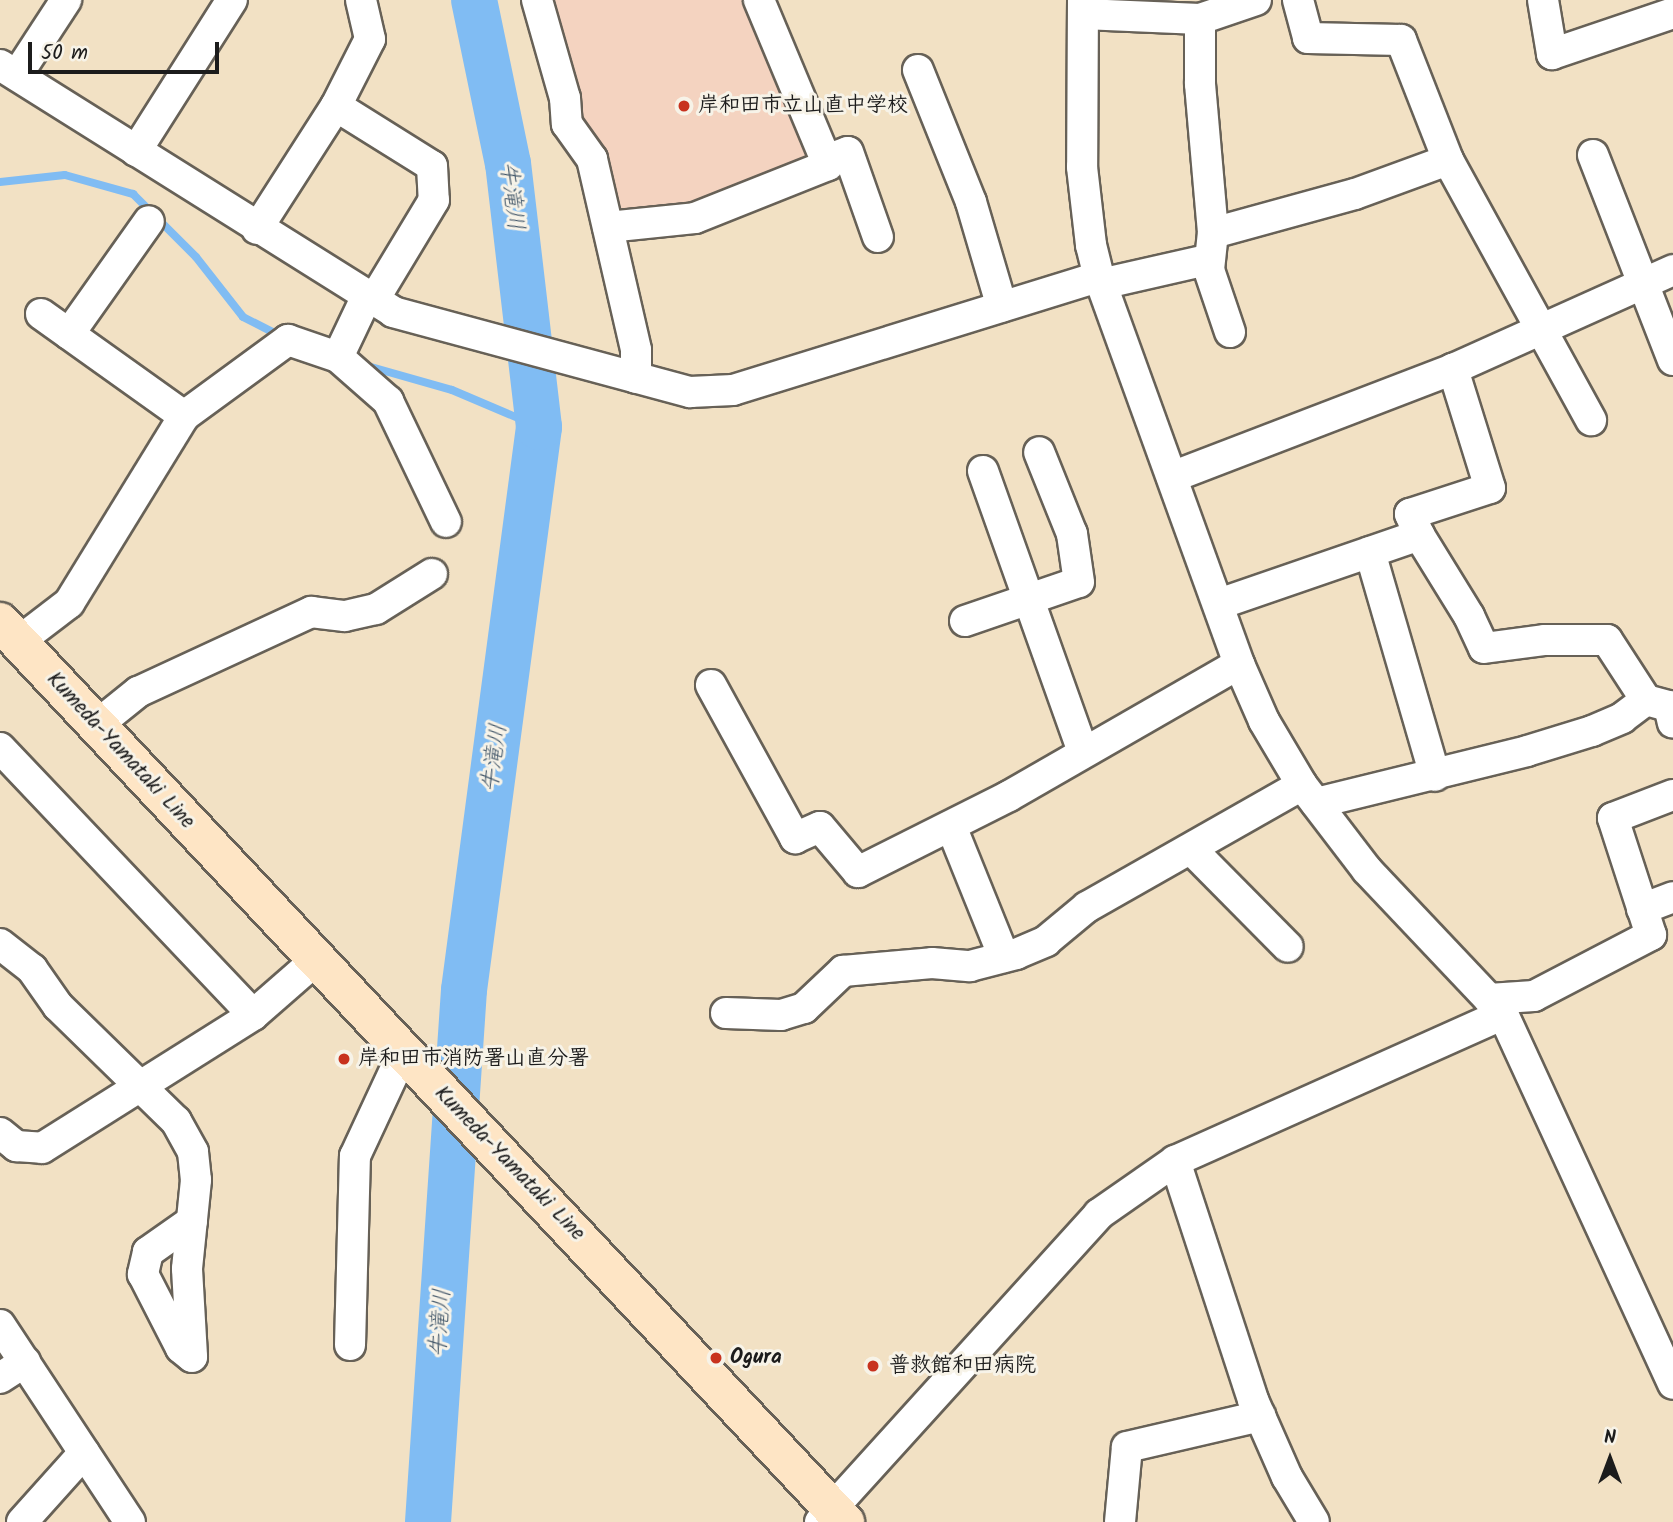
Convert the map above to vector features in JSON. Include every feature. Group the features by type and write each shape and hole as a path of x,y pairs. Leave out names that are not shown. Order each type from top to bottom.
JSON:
{"street":[{"path":"66,0 8,70 369,300 393,312 690,392 733,390 1002,307 1100,281 1210,246 1448,160"},
{"path":"136,151 232,0"},
{"path":"257,229 336,106 370,39 361,0"},
{"path":"537,0 565,98 567,124 592,159 636,350 636,378"},
{"path":"608,227 695,218 828,165 759,0"},
{"path":"1256,0 1207,11 1083,7 1082,166 1100,281 1239,664 1264,721 1309,794 1367,870 1496,1006 1673,1384"},
{"path":"1298,0 1308,38 1401,40 1448,160 1538,328 1591,420"},
{"path":"1543,0 1552,54 1644,20 1666,19"},
{"path":"1207,11 1200,85 1210,246 1230,332"},
{"path":"918,70 971,202 1002,307"},
{"path":"336,106 432,166 434,200 369,300 338,357"},
{"path":"826,160 848,152 878,237"},
{"path":"1593,155 1640,284 1673,359"},
{"path":"69,334 149,221"},
{"path":"1172,477 1453,369 1538,328 1673,271"},
{"path":"41,314 184,416"},
{"path":"9,632 69,603 184,416 288,340 338,357 388,401 446,522"},
{"path":"1453,369 1490,488 1410,514 1419,535 1469,616 1484,648 1545,640 1607,640 1646,700 1669,706 1673,723"},
{"path":"965,621 1079,582 1072,534 1039,452"},
{"path":"983,471 1083,752"},
{"path":"1219,604 1419,535"},
{"path":"1370,552 1435,776"},
{"path":"97,725 138,692 273,629 311,612 345,616 376,608 432,574"},
{"name":"Kumeda-Yamataki Line","path":"9,632 407,1057 479,1130 832,1517"},
{"path":"711,685 795,838 820,827 858,872 951,826 1239,664"},
{"path":"726,1013 781,1015 804,1008 843,971 932,963 970,966 1004,957 1046,941 1087,907 1192,850 1309,794 1435,776 1592,731 1622,718 1646,700"},
{"path":"0,748 253,1015"},
{"path":"832,1517 1098,1214 1175,1161 1496,1006 1534,996 1651,935 1613,818 1673,795"},
{"path":"951,826 1004,957"},
{"path":"1192,850 1288,947"},
{"path":"1642,909 1673,897"},
{"path":"0,944 32,969 58,1006 176,1121 193,1153 192,1221"},
{"path":"0,1133 16,1146 42,1148 142,1088 253,1015 316,960"},
{"path":"350,1345 355,1156 407,1057"},
{"path":"1175,1161 1261,1416 1286,1477 1314,1522"},
{"path":"0,1325 130,1522"},
{"path":"0,1378 26,1362"},
{"path":"1120,1522 1127,1447 1261,1416"},
{"path":"22,1522 84,1453"}],"shaded area":[{"name":"岸和田市立山直中学校","path":"544,0 747,0 813,147 808,162 704,208 625,215 617,209 576,117"}],"waterway":[{"name":"牛滝川","path":"428,1522 464,990 539,427 508,164 474,0"},
{"path":"0,182 65,175 133,194 196,257 243,317 274,333"},
{"path":"364,365 452,390 539,427"}],"place":[{"name":"岸和田市立山直中学校","path":"684,106"},
{"name":"岸和田市消防署山直分署","path":"344,1059"},
{"name":"Ogura","path":"716,1358"},
{"name":"普救館和田病院","path":"873,1366"}]}
